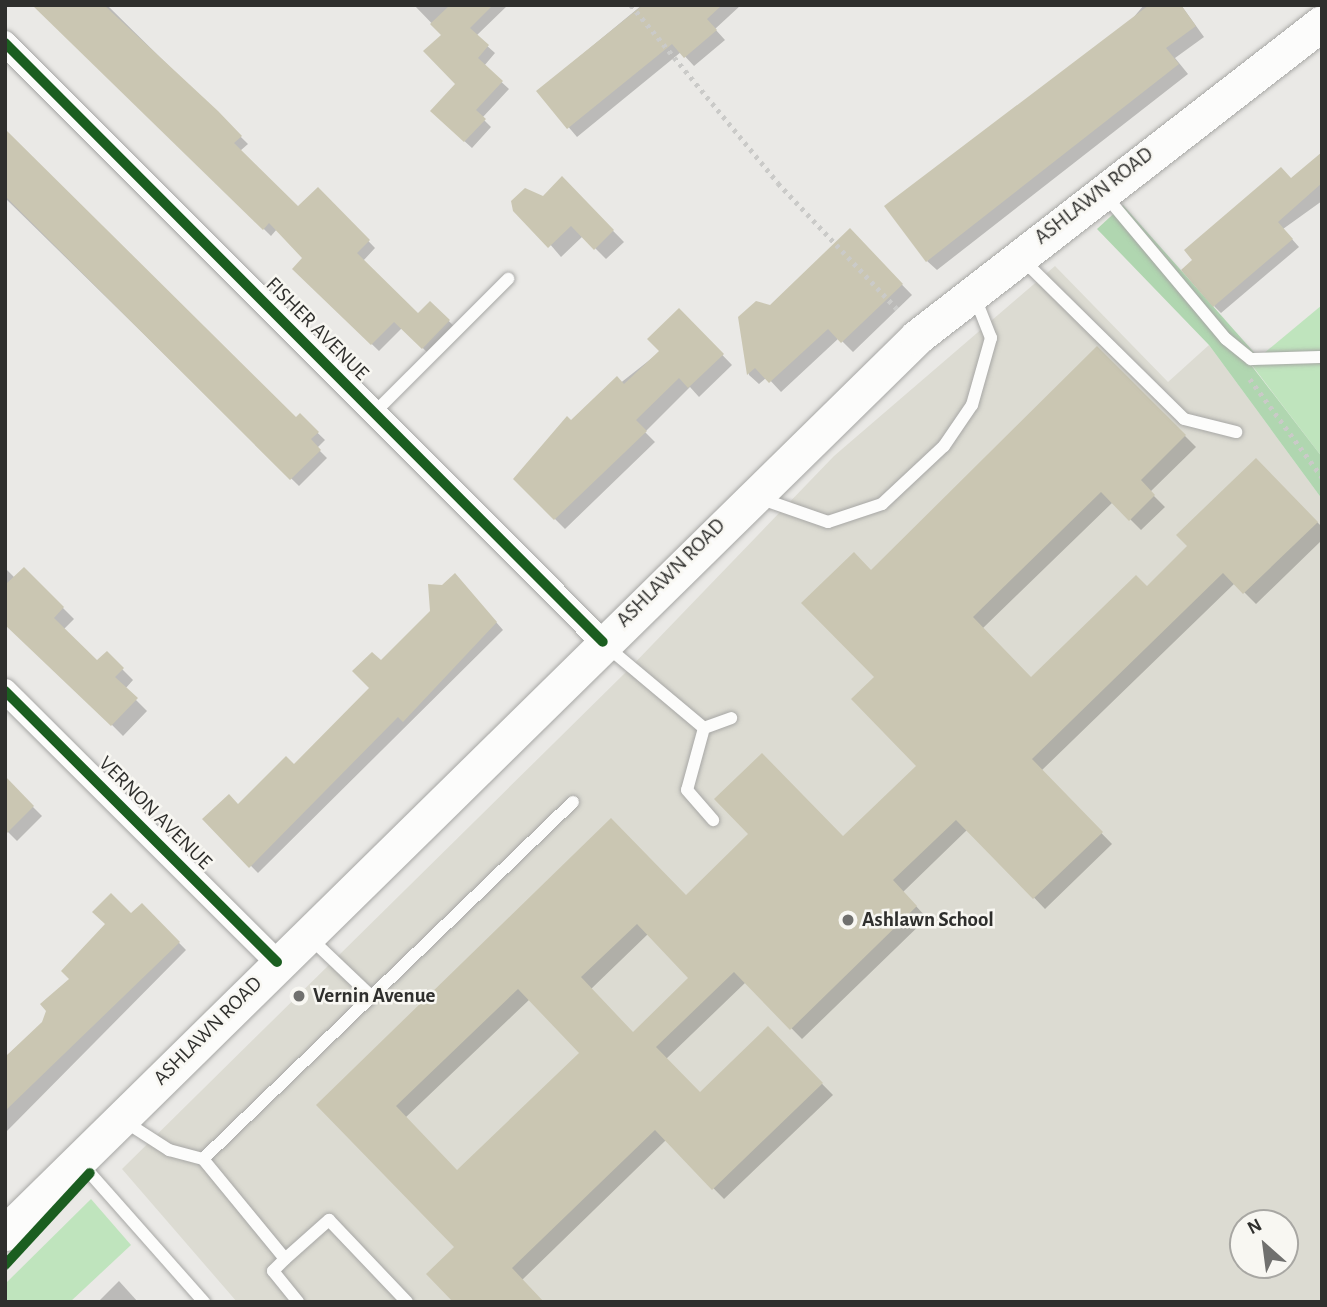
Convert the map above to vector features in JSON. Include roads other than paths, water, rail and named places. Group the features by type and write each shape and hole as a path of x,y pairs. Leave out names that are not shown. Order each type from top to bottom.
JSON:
{"main road":[{"name":"ASHLAWN ROAD","path":"5,1233 751,495 924,332 1100,190 1322,23"}],"street":[{"name":"FISHER AVENUE","path":"5,43 603,642"},
{"name":"VERNON AVENUE","path":"5,691 277,962"}],"lane":[{"path":"1100,190 1226,339 1251,359 1322,357"},
{"path":"1017,255 1184,419 1236,432"},
{"path":"374,413 508,279"},
{"path":"751,495 828,522 891,496 944,446 972,405 991,338 973,291"},
{"path":"603,642 704,728"},
{"path":"704,728 731,718"},
{"path":"704,728 687,790 713,820"},
{"path":"203,1159 573,802"},
{"path":"306,934 372,996"},
{"path":"121,1119 169,1150 203,1159 285,1259"},
{"path":"78,1160 204,1302"},
{"path":"299,1302 273,1271 329,1220 407,1302"}],"place":[{"name":"Ashlawn School","path":"848,920"},
{"name":"Vernin Avenue","path":"299,996"}]}
